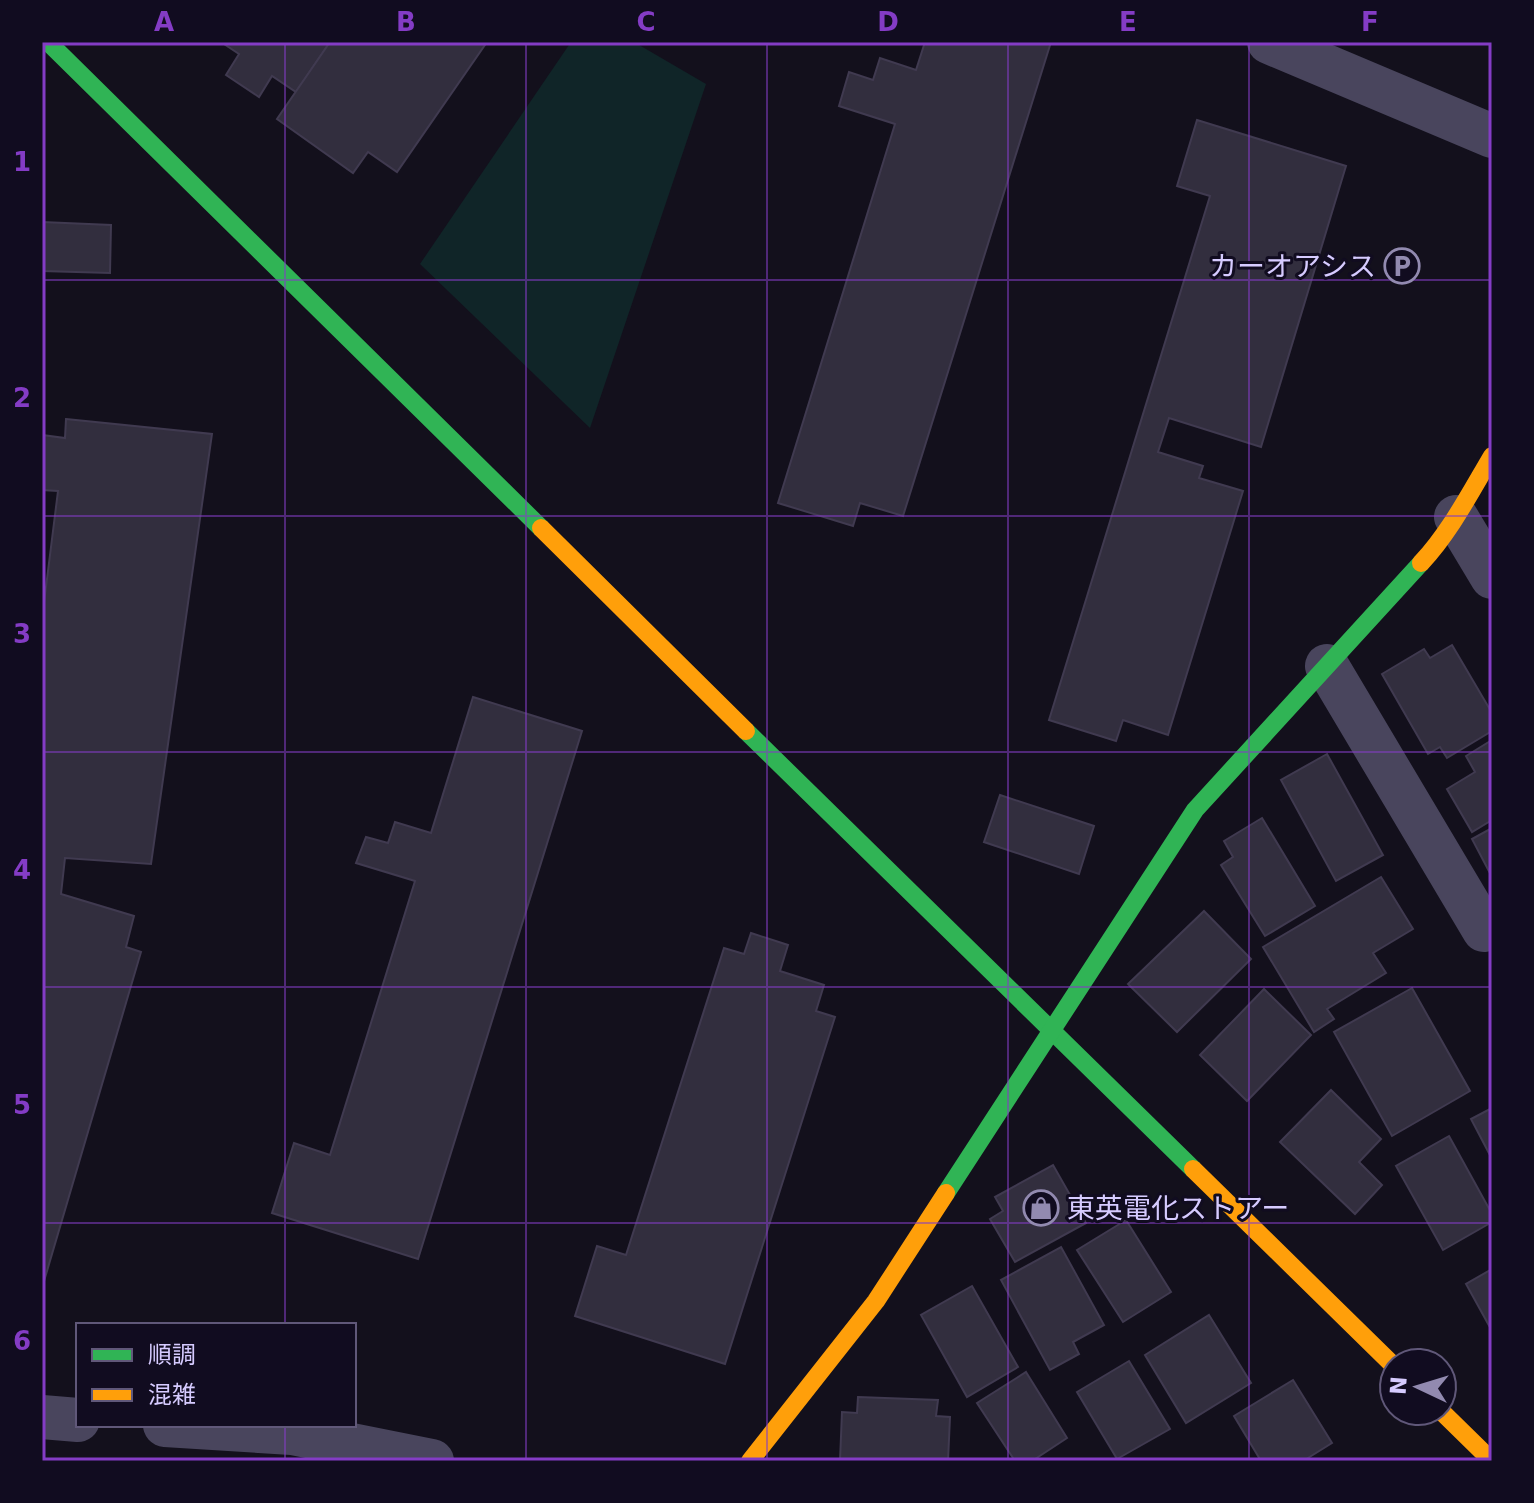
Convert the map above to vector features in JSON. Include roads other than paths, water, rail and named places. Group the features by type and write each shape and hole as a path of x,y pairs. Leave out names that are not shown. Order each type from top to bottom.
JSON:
{"street":[{"path":"48,42 1378,1350"},
{"path":"1269,42 1492,136"},
{"path":"750,1461 876,1301 1195,810 1436,547 1492,456"},
{"path":"1456,517 1492,577"},
{"path":"1327,666 1484,930"},
{"path":"42,1417 76,1420"},
{"path":"197,1427 292,1433 432,1461"},
{"path":"1453,1427 1475,1455"}],"place":[{"name":"カーオアシス","path":"1402,266"},
{"name":"東英電化ストアー","path":"1041,1208"}]}
